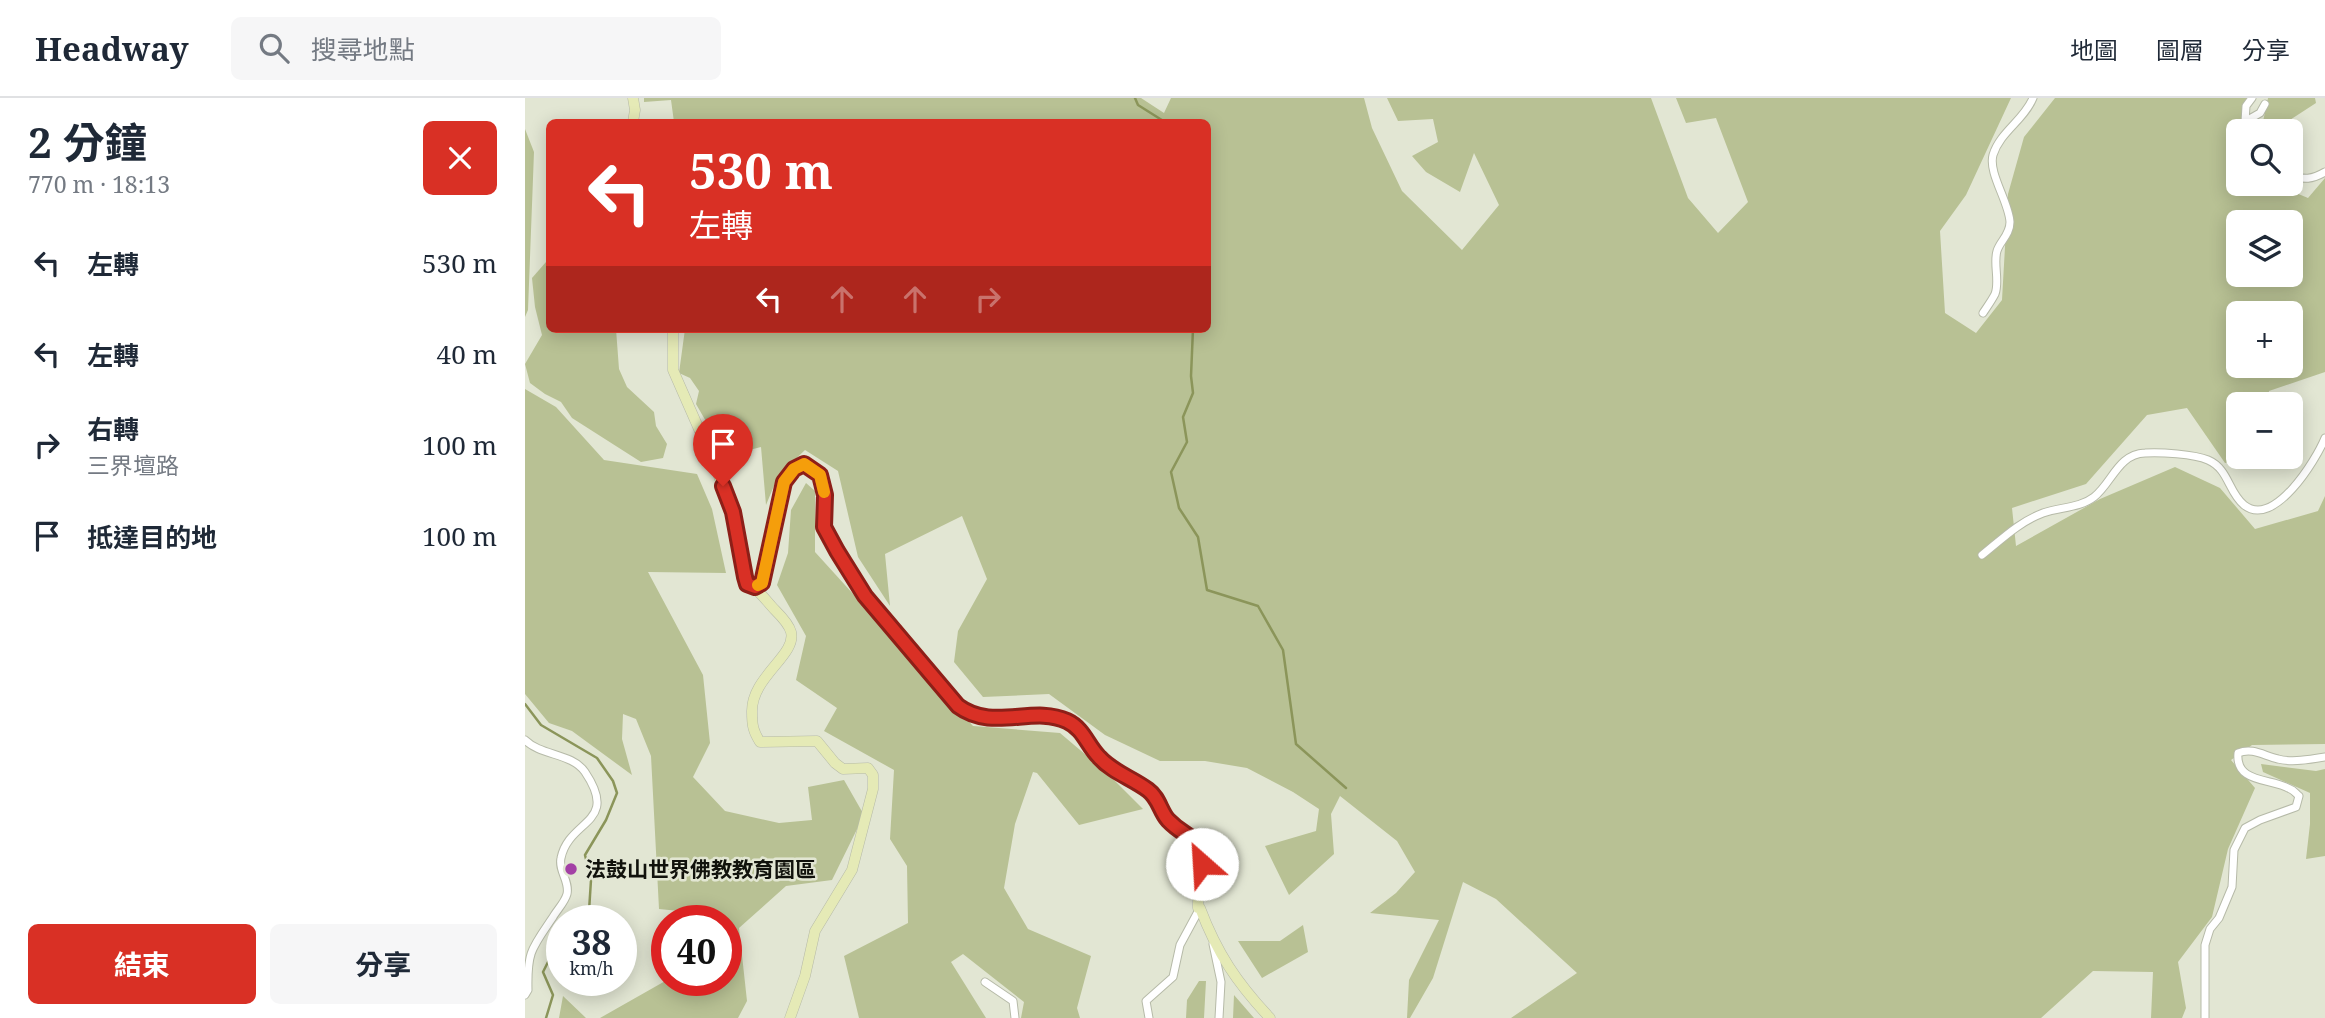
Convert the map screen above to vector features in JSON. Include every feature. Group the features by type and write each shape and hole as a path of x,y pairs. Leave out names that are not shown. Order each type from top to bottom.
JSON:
{"street":[{"path":"633,98 634,119"},
{"path":"1983,313 1995,293 1997,251 2010,224 1992,166 1992,156 2001,138 2020,119 2033,98"},
{"path":"2245,119 2246,107 2252,98"},
{"path":"2250,119 2260,113 2265,104"},
{"path":"2303,178 2312,178 2325,172"},
{"path":"673,333 673,370 733,512 747,584 755,587 791,632 789,650 764,677 752,701 753,731 760,742 817,741 843,769 868,768 873,775 868,813 852,870 815,931 805,976 790,1018"},
{"path":"1982,555 2019,524 2044,513 2092,499 2124,461 2144,453 2210,460 2226,474 2235,495 2245,505 2262,509 2278,504 2315,461 2325,438"},
{"path":"755,587 762,583 767,566 784,482 794,469 804,464 820,475 825,495 824,527 865,596 958,706 969,715 981,718 1050,717 1066,720 1081,731 1098,757 1121,775 1146,788 1157,798 1167,819 1195,840 1200,849 1202,864 1197,891 1198,908 1212,940 1221,982 1219,1018"},
{"path":"525,740 545,753 573,761 584,769 598,795 596,810 568,843 560,859 562,872 568,882 567,895 529,954 528,990 525,995"},
{"path":"2205,1018 2205,945 2210,929 2219,918 2232,887 2234,850 2245,828 2296,807 2299,796 2290,788 2254,779 2245,774 2238,753 2245,750 2256,751 2277,759 2298,761 2325,757"},
{"path":"1149,1018 1146,1001 1173,977 1180,945 1200,908"},
{"path":"1212,940 1242,988 1269,1018"},
{"path":"985,982 1013,1001 1015,1018"}],"green space":[{"path":"644,98 1141,98 1164,113 1171,98 1364,98 1372,128 1402,191 1462,250 1499,205 1474,153 1460,192 1426,172 1412,156 1438,142 1433,119 1398,121 1387,98 1651,98 1688,198 1718,233 1748,202 1716,118 1686,123 1676,98 2011,98 1966,195 1940,231 1945,313 1976,333 2002,300 2008,194 2024,137 2055,98 2252,98 2248,119 2226,119 2226,196 2308,198 2325,178 2325,372 2269,392 2226,392 2226,463 2187,408 2147,415 2086,484 2012,508 2016,546 2100,499 2175,467 2220,488 2255,529 2318,511 2325,496 2325,744 2252,745 2231,760 2255,788 2228,849 2212,917 2178,962 2186,1008 2182,1018 2151,1018 2153,972 2093,971 2041,1018 1511,1018 1577,973 1496,899 1463,882 1433,978 1410,1018 1407,1018 1409,980 1439,920 1370,913 1396,893 1415,872 1397,841 1340,796 1331,814 1334,854 1289,895 1265,846 1316,831 1319,809 1293,792 1247,768 1205,761 1160,761 1105,735 1049,694 983,697 954,662 958,631 987,579 962,516 885,554 890,606 858,557 838,471 805,450 778,476 766,505 761,447 726,456 696,404 699,391 690,378 679,373 684,333 1211,333 1211,119 674,119 671,100 644,102"},
{"path":"2268,98 2315,98 2316,103 2291,119 2264,119"},
{"path":"525,129 534,152 528,310 525,317"},
{"path":"546,262 546,333 616,333 619,369 627,387 654,412 656,426 667,444 663,458 641,462 572,418 561,402 530,383 525,364 542,335 532,278"},
{"path":"525,389 556,407 604,460 697,474 712,509 726,573 648,572 703,675 710,743 693,777 725,811 779,823 812,820 808,787 844,780 864,815 832,880 786,886 742,925 742,905 659,905 651,756 636,719 623,714 622,739 632,775 572,731 549,723 525,694"},
{"path":"806,483 815,491 815,552 973,726 1060,733 1106,772 1143,809 1079,825 1037,773 1033,772 1015,824 1004,888 1028,929 1091,956 1077,1008 1080,1018 1021,1018 1024,1002 963,954 951,962 986,1018 859,1018 844,956 908,923 907,866 890,839 894,770 824,731 837,708 796,680 806,636 777,585 788,553 791,510"},
{"path":"2261,764 2316,771 2325,769 2325,856 2306,859 2310,793 2263,772"},
{"path":"1303,925 1308,952 1262,978 1238,941 1280,941"},
{"path":"742,955 747,1001 738,1018 600,1018 651,989 651,996 742,996"},
{"path":"1199,981 1206,981 1204,1018 1186,1018 1187,1000"},
{"path":"1234,995 1254,1018 1233,1018"},
{"path":"563,996 586,1018 559,1018"}],"waterway":[{"path":"1135,98 1138,105 1160,119"},
{"path":"1193,333 1193,393 1183,417 1187,442 1171,472 1179,508 1198,537 1207,590 1258,606 1283,650 1296,744 1346,788"},
{"path":"525,704 541,725 597,758 613,781 617,793 606,820 585,855 591,880 589,905"},
{"path":"546,966 543,972 546,979"},
{"path":"546,1018 553,996"}],"slow traffic":[{"path":"758,585 762,583 767,566 784,482 794,469 804,464 820,475 824,492"}],"place":[{"name":"法鼓山世界佛教教育園區","path":"571,869"}],"route":[{"path":"723,486 733,512 747,584 755,587 762,583 767,566 784,482 794,469 804,464 820,475 825,495 824,527 837,551 865,596 958,706 969,715 981,718 1050,717 1066,720 1081,731 1098,757 1157,798 1167,819 1195,840 1200,849 1202,864"}]}
